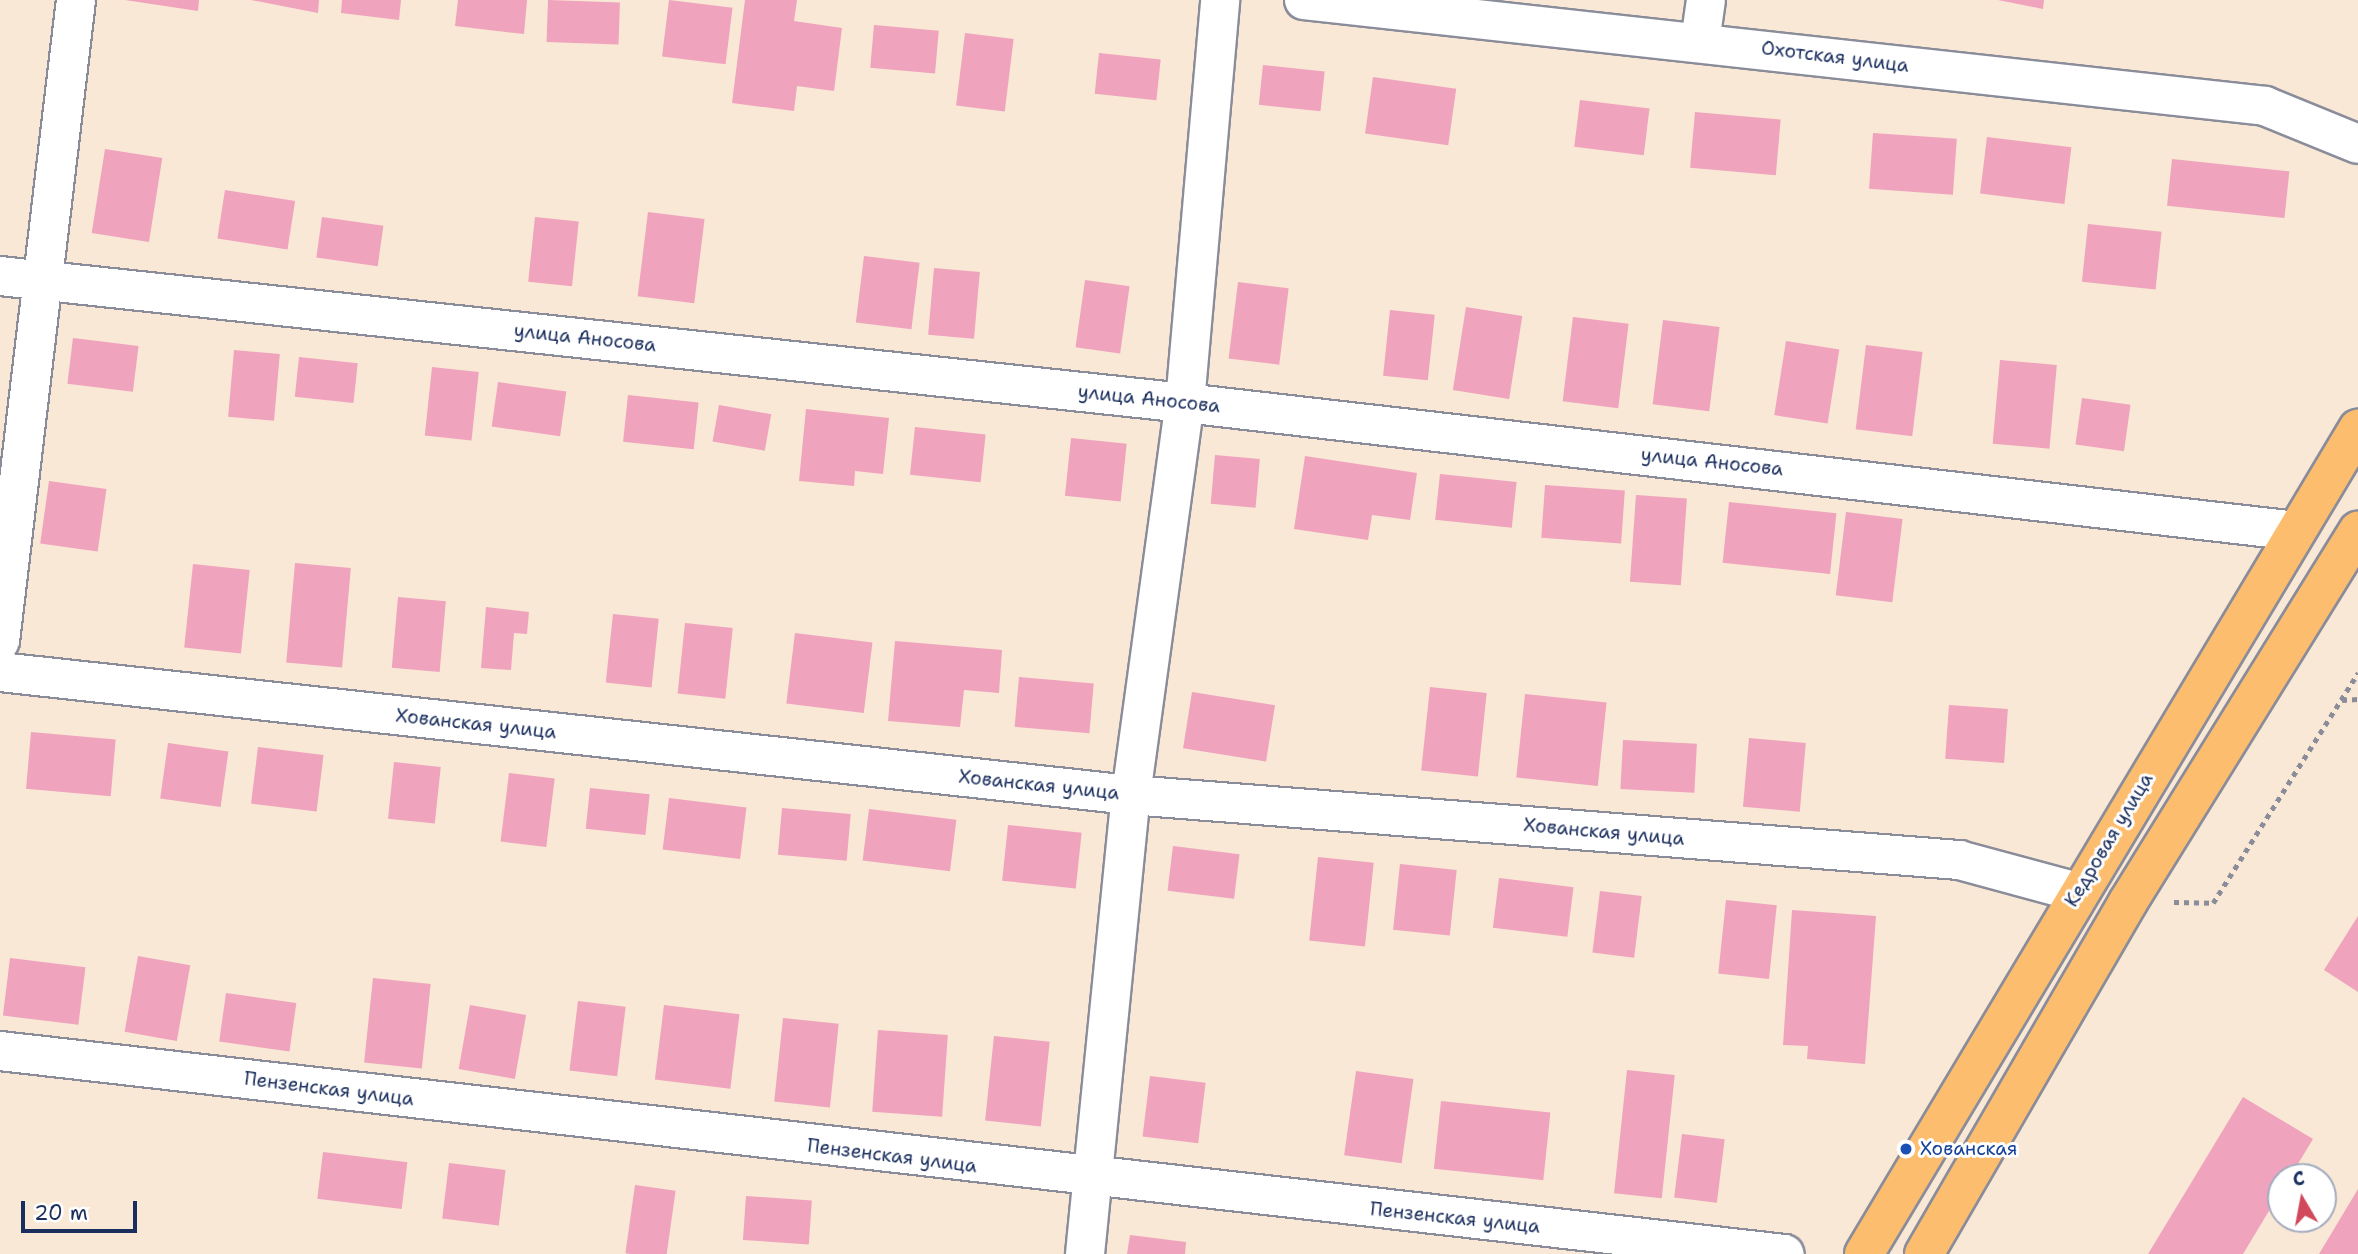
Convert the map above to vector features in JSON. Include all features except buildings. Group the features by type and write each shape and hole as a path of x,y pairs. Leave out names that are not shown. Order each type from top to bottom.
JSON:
{"main road":[{"name":"Кедровая улица","path":"1864,1254 2078,892 2358,429"},
{"path":"1924,1254 2128,902 2358,531"}],"street":[{"path":"0,641 76,0"},
{"path":"1085,1254 1090,1179 1131,794 1185,402 1220,0"},
{"name":"Охотская улица","path":"1304,0 2265,107 2358,144"},
{"path":"1700,42 1706,0"},
{"name":"улица Аносова","path":"0,276 1185,402 2296,531"},
{"name":"Хованская улица","path":"0,672 1131,794 1959,860 2078,892"},
{"name":"Пензенская улица","path":"0,1051 1090,1179 1784,1254"}],"path":[{"path":"2128,902 2213,903 2358,673"},
{"path":"2341,700 2358,699"}],"place":[{"name":"Хованская","path":"1906,1149"}]}
